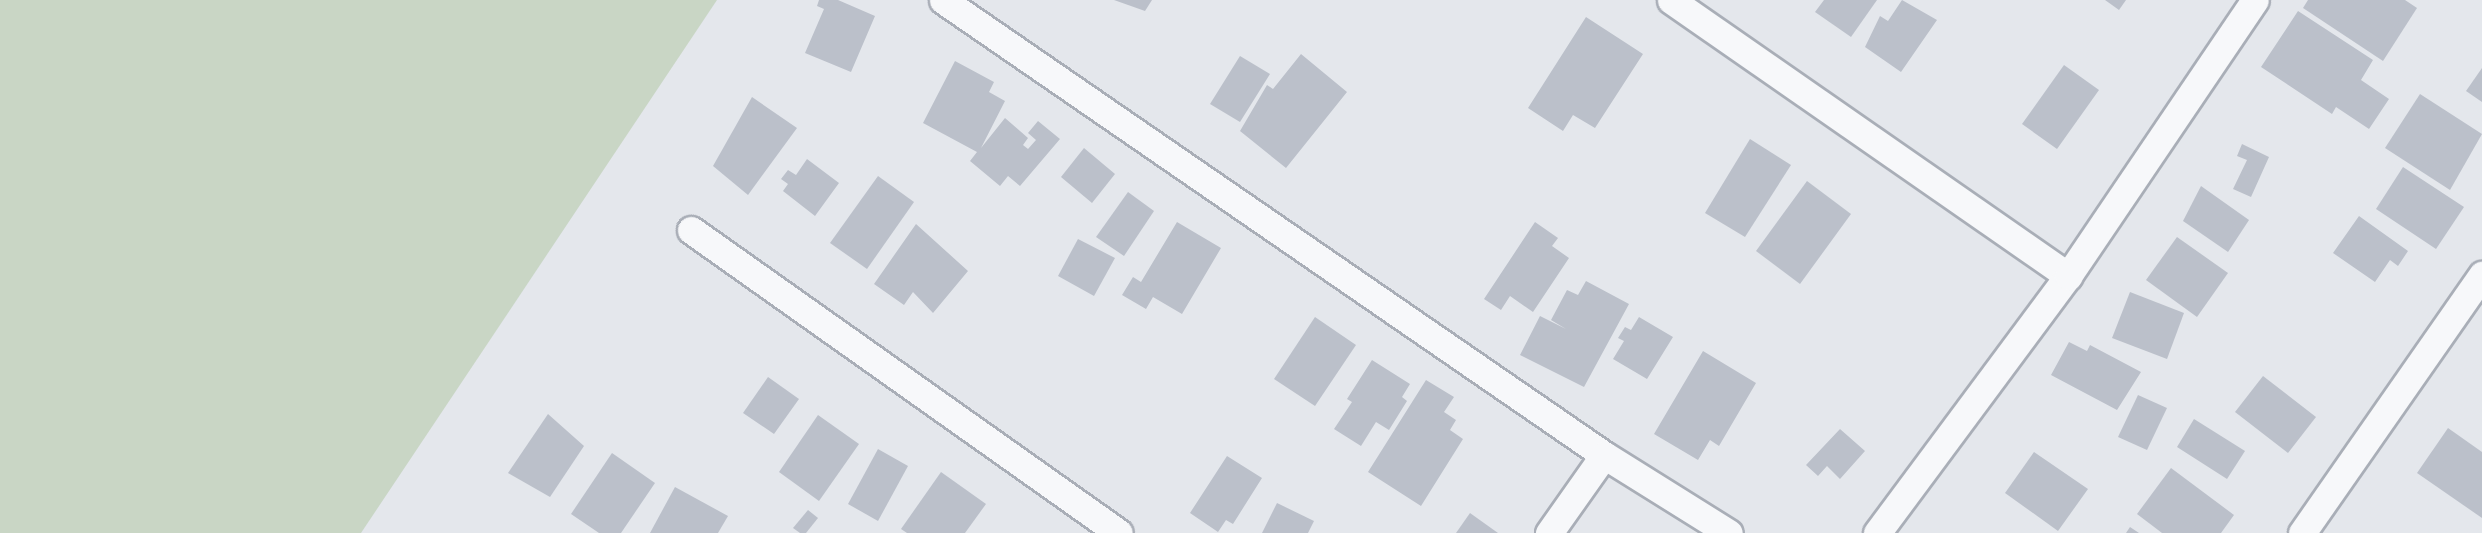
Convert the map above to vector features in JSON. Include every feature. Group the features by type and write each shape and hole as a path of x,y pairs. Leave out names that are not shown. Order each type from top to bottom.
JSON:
{"street":[{"path":"943,0 1604,455 1729,533"},
{"path":"1671,0 2068,276"},
{"path":"1877,533 2068,276 2255,0"},
{"path":"691,230 1119,533"},
{"path":"2302,533 2482,275"},
{"path":"1549,533 1604,455"}],"green space":[{"path":"0,0 717,0 361,533 0,533"}],"building":[{"path":"819,0 838,0 875,16 851,72 805,53 824,9 817,6"},
{"path":"1114,0 1152,0 1145,11"},
{"path":"1824,0 1877,0 1851,37 1815,12"},
{"path":"1902,0 1937,20 1901,72 1865,47 1880,16 1888,21"},
{"path":"2105,0 2126,0 2119,10"},
{"path":"2308,0 2405,0 2417,8 2383,61 2303,8"},
{"path":"2298,11 2373,60 2361,80 2389,99 2369,129 2336,107 2332,114 2261,67"},
{"path":"1586,17 1643,54 1595,128 1573,115 1563,131 1528,108"},
{"path":"1301,54 1347,92 1286,168 1240,131 1267,85 1273,89"},
{"path":"1240,56 1270,74 1240,122 1210,104"},
{"path":"955,61 994,82 989,92 1005,101 981,148 1005,118 1028,138 1023,145 1028,149 1036,140 1028,133 1038,121 1060,139 1020,186 1008,176 1000,186 970,161 977,152 923,123"},
{"path":"2064,65 2099,90 2057,149 2022,124"},
{"path":"2482,68 2482,102 2466,91"},
{"path":"2420,94 2482,134 2450,190 2385,148"},
{"path":"752,97 797,128 748,195 713,166"},
{"path":"1750,139 1791,165 1745,237 1705,213"},
{"path":"2242,144 2269,157 2251,197 2233,189 2247,160 2237,156"},
{"path":"1084,148 1115,174 1092,203 1061,177"},
{"path":"807,159 839,183 815,216 783,191 788,184 781,179 788,170 796,175"},
{"path":"2403,167 2464,207 2436,249 2376,209"},
{"path":"878,176 914,202 867,269 830,243"},
{"path":"1807,181 1851,214 1800,284 1756,251"},
{"path":"2201,186 2249,220 2228,252 2183,221"},
{"path":"1128,192 1154,211 1124,256 1096,237"},
{"path":"2359,216 2408,251 2398,266 2390,260 2375,282 2333,253"},
{"path":"1177,222 1221,248 1182,314 1153,297 1146,309 1122,295 1133,277 1141,282"},
{"path":"1535,222 1558,238 1552,246 1569,258 1533,312 1510,296 1501,310 1484,299"},
{"path":"916,224 968,271 933,313 913,292 904,305 874,284"},
{"path":"2177,237 2228,273 2197,317 2146,280"},
{"path":"1078,239 1115,258 1094,296 1058,276"},
{"path":"1586,281 1629,304 1584,387 1520,355 1540,316 1566,329 1551,320 1567,290 1578,295"},
{"path":"2130,292 2184,313 2167,359 2112,338"},
{"path":"1315,317 1356,345 1315,406 1274,379"},
{"path":"1639,317 1673,337 1647,379 1613,359 1624,341 1618,338 1625,327 1631,330"},
{"path":"2069,342 2087,351 2090,345 2141,372 2117,410 2051,375"},
{"path":"1703,351 1756,383 1719,446 1710,440 1698,460 1654,434"},
{"path":"1372,360 1410,384 1402,397 1407,401 1389,430 1376,422 1361,446 1334,429 1352,402 1347,399"},
{"path":"2263,376 2316,417 2288,453 2235,412"},
{"path":"768,377 799,399 774,434 743,413"},
{"path":"1426,380 1454,397 1444,412 1456,420 1450,430 1463,439 1421,506 1368,472"},
{"path":"2138,395 2167,408 2147,450 2118,437"},
{"path":"548,414 584,446 550,497 508,473"},
{"path":"818,415 859,444 819,501 779,472"},
{"path":"2194,419 2245,451 2227,479 2177,447"},
{"path":"2448,428 2482,452 2482,518 2417,473"},
{"path":"1840,429 1865,451 1840,479 1827,466 1818,476 1806,465"},
{"path":"878,449 908,466 878,521 848,504"},
{"path":"2034,452 2088,489 2058,531 2005,493"},
{"path":"612,453 655,483 621,533 599,533 571,514"},
{"path":"1227,456 1262,478 1233,524 1226,520 1218,532 1190,513"},
{"path":"2171,468 2234,515 2221,533 2162,533 2137,514"},
{"path":"941,472 986,504 965,533 907,533 901,529"},
{"path":"675,487 728,516 718,533 650,533"},
{"path":"1277,503 1314,521 1308,533 1262,533"},
{"path":"808,510 818,518 806,533 800,533 793,528"},
{"path":"1470,513 1498,533 1456,533"},
{"path":"2130,527 2139,533 2126,533"}]}
